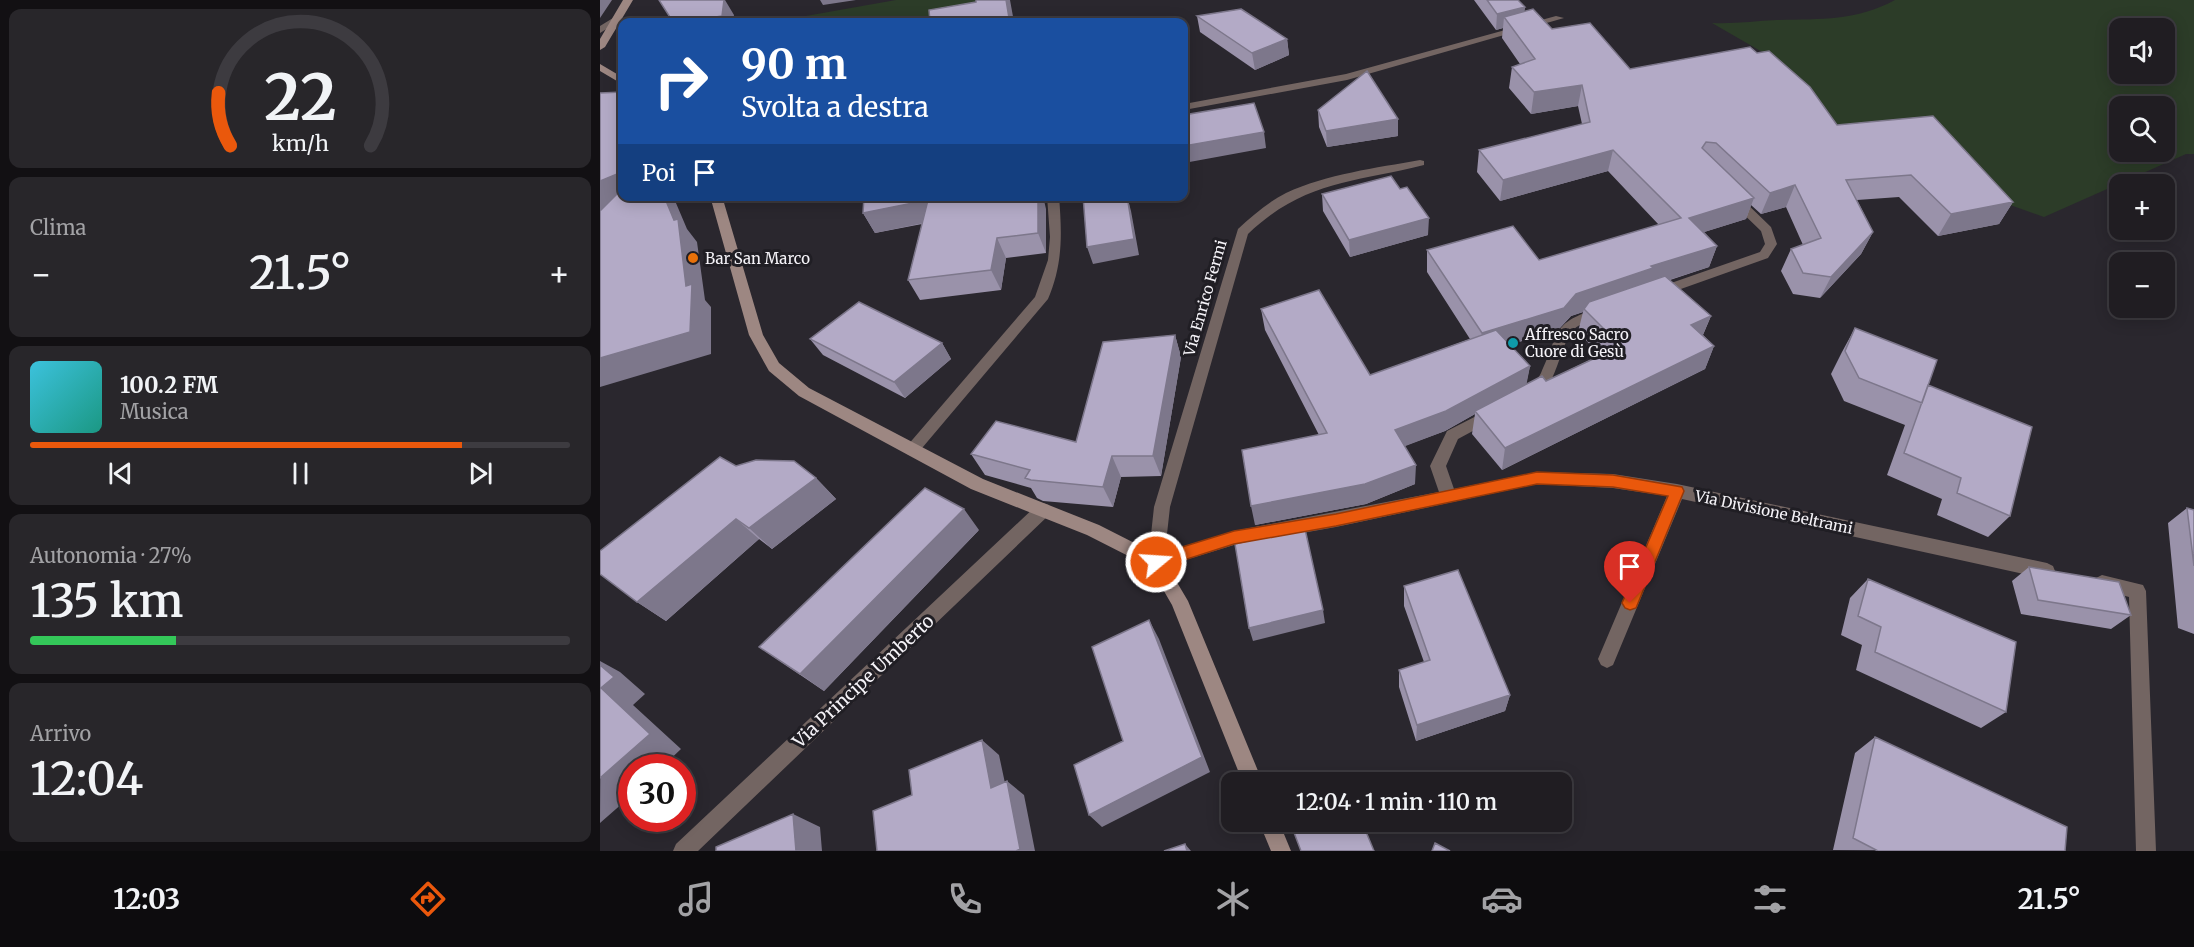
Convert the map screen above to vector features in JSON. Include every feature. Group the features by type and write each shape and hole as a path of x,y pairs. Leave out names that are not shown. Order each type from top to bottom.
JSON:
{"street":[{"path":"600,47 628,0"},
{"path":"1188,106 1347,77 1559,18"},
{"path":"600,30 616,20"},
{"path":"600,67 618,78"},
{"name":"Via Enrico Fermi","path":"1156,562 1162,507 1242,232 1262,213 1291,196 1338,181 1420,163"},
{"path":"1646,297 1764,255 1771,244 1767,230 1727,191"},
{"path":"717,201 756,335 774,367 804,392 977,484 1093,530 1156,562 1179,601 1249,772"},
{"path":"912,450 1041,299 1053,276 1057,249 1053,201"},
{"path":"1518,400 1537,390 1548,378 1559,344 1570,326 1577,321 1614,308"},
{"path":"1449,496 1438,466 1452,435 1499,410"},
{"name":"Via Divisione Beltrami","path":"1156,562 1234,538 1336,520 1537,478 1613,481 1677,491 2137,591 2146,851"},
{"path":"1607,660 1677,491"},
{"name":"Via Principe Umberto","path":"683,851 1043,510"},
{"path":"1273,832 1281,851"}],"green space":[{"path":"896,0 982,0 986,18 795,18"},
{"path":"1895,0 2194,0 2194,154 2186,154 2175,159 2175,96 2109,96 2109,162 2168,162 2141,174 2109,174 2109,188 2044,217 1833,142 1783,64 1712,23 1838,18 1866,12"}],"building":[{"path":"659,0 724,0 722,16 670,18"},
{"path":"976,0 1006,0 1009,18 930,18 929,10 976,2"},
{"path":"1487,0 1518,0 1525,7 1497,14"},
{"path":"1241,9 1287,39 1252,53 1197,16"},
{"path":"1533,9 1552,29 1590,23 1630,69 1750,47 1757,53 1769,51 1810,87 1837,125 1933,116 2013,202 1951,214 1911,175 1846,180 1873,232 1831,277 1803,273 1791,249 1821,238 1795,185 1770,193 1716,143 1706,142 1702,148 1754,198 1689,218 1717,246 1651,266 1653,268 1576,294 1564,308 1482,333 1427,250 1513,226 1539,260 1681,218 1613,150 1503,180 1479,150 1590,122 1582,85 1534,92 1512,67 1535,59 1504,17"},
{"path":"1367,71 1398,119 1326,131 1318,110"},
{"path":"618,92 618,174 600,181 600,93"},
{"path":"1254,103 1264,132 1188,145 1188,114"},
{"path":"1391,176 1400,189 1407,187 1429,218 1349,240 1322,194"},
{"path":"618,193 618,201 666,201 674,220 678,219 686,286 692,284 690,332 600,358 600,211"},
{"path":"864,201 923,201 863,213"},
{"path":"928,201 1038,201 1038,233 997,238 991,270 908,280"},
{"path":"1083,201 1128,201 1134,239 1087,247"},
{"path":"1665,276 1711,316 1691,325 1714,346 1505,448 1475,411 1542,376 1546,381 1621,346 1584,309 1589,302"},
{"path":"1319,290 1370,375 1496,330 1530,366 1446,411 1395,430 1416,465 1365,484 1251,506 1242,450 1327,433 1261,309"},
{"path":"859,302 942,343 894,382 810,339"},
{"path":"1855,328 1937,360 1922,403 1859,378 1845,351"},
{"path":"1175,335 1153,456 1112,456 1103,487 1031,480 1025,478 1030,470 971,454 996,421 1076,442 1103,342"},
{"path":"1928,385 2032,427 2010,516 1957,493 1961,478 1904,453"},
{"path":"720,457 736,466 756,460 794,461 816,478 749,528 736,519 637,602 600,574 600,551"},
{"path":"925,488 964,509 800,674 759,647"},
{"path":"2187,508 2194,510 2194,566"},
{"path":"1303,520 1323,610 1249,628 1235,544 1256,539 1255,528"},
{"path":"2029,567 2119,582 2131,615 2038,600"},
{"path":"1458,570 1510,695 1417,725 1399,670 1430,660 1404,586"},
{"path":"1868,579 2016,642 2006,712 1875,652 1881,627 1858,616"},
{"path":"1149,620 1202,757 1089,815 1074,765 1123,741 1092,647"},
{"path":"600,665 614,677 601,688 650,734 627,754 618,754 618,762 600,778"},
{"path":"1875,737 2067,827 2065,851 1878,851 1853,838"},
{"path":"982,740 991,788 1007,781 1020,849 1016,851 877,851 873,811 912,795 909,770"},
{"path":"793,814 796,851 716,851 716,847"},
{"path":"1294,832 1366,832 1374,851 1301,851"},
{"path":"1435,843 1450,851 1432,851"},
{"path":"1185,844 1187,851 1164,851"}],"place":[{"name":"Bar San Marco","path":"693,258"},
{"name":"Affresco Sacro Cuore di Gesù","path":"1513,343"}],"route":[{"path":"1156,562 1234,538 1336,520 1537,478 1613,481 1677,491 1630,603"}]}
